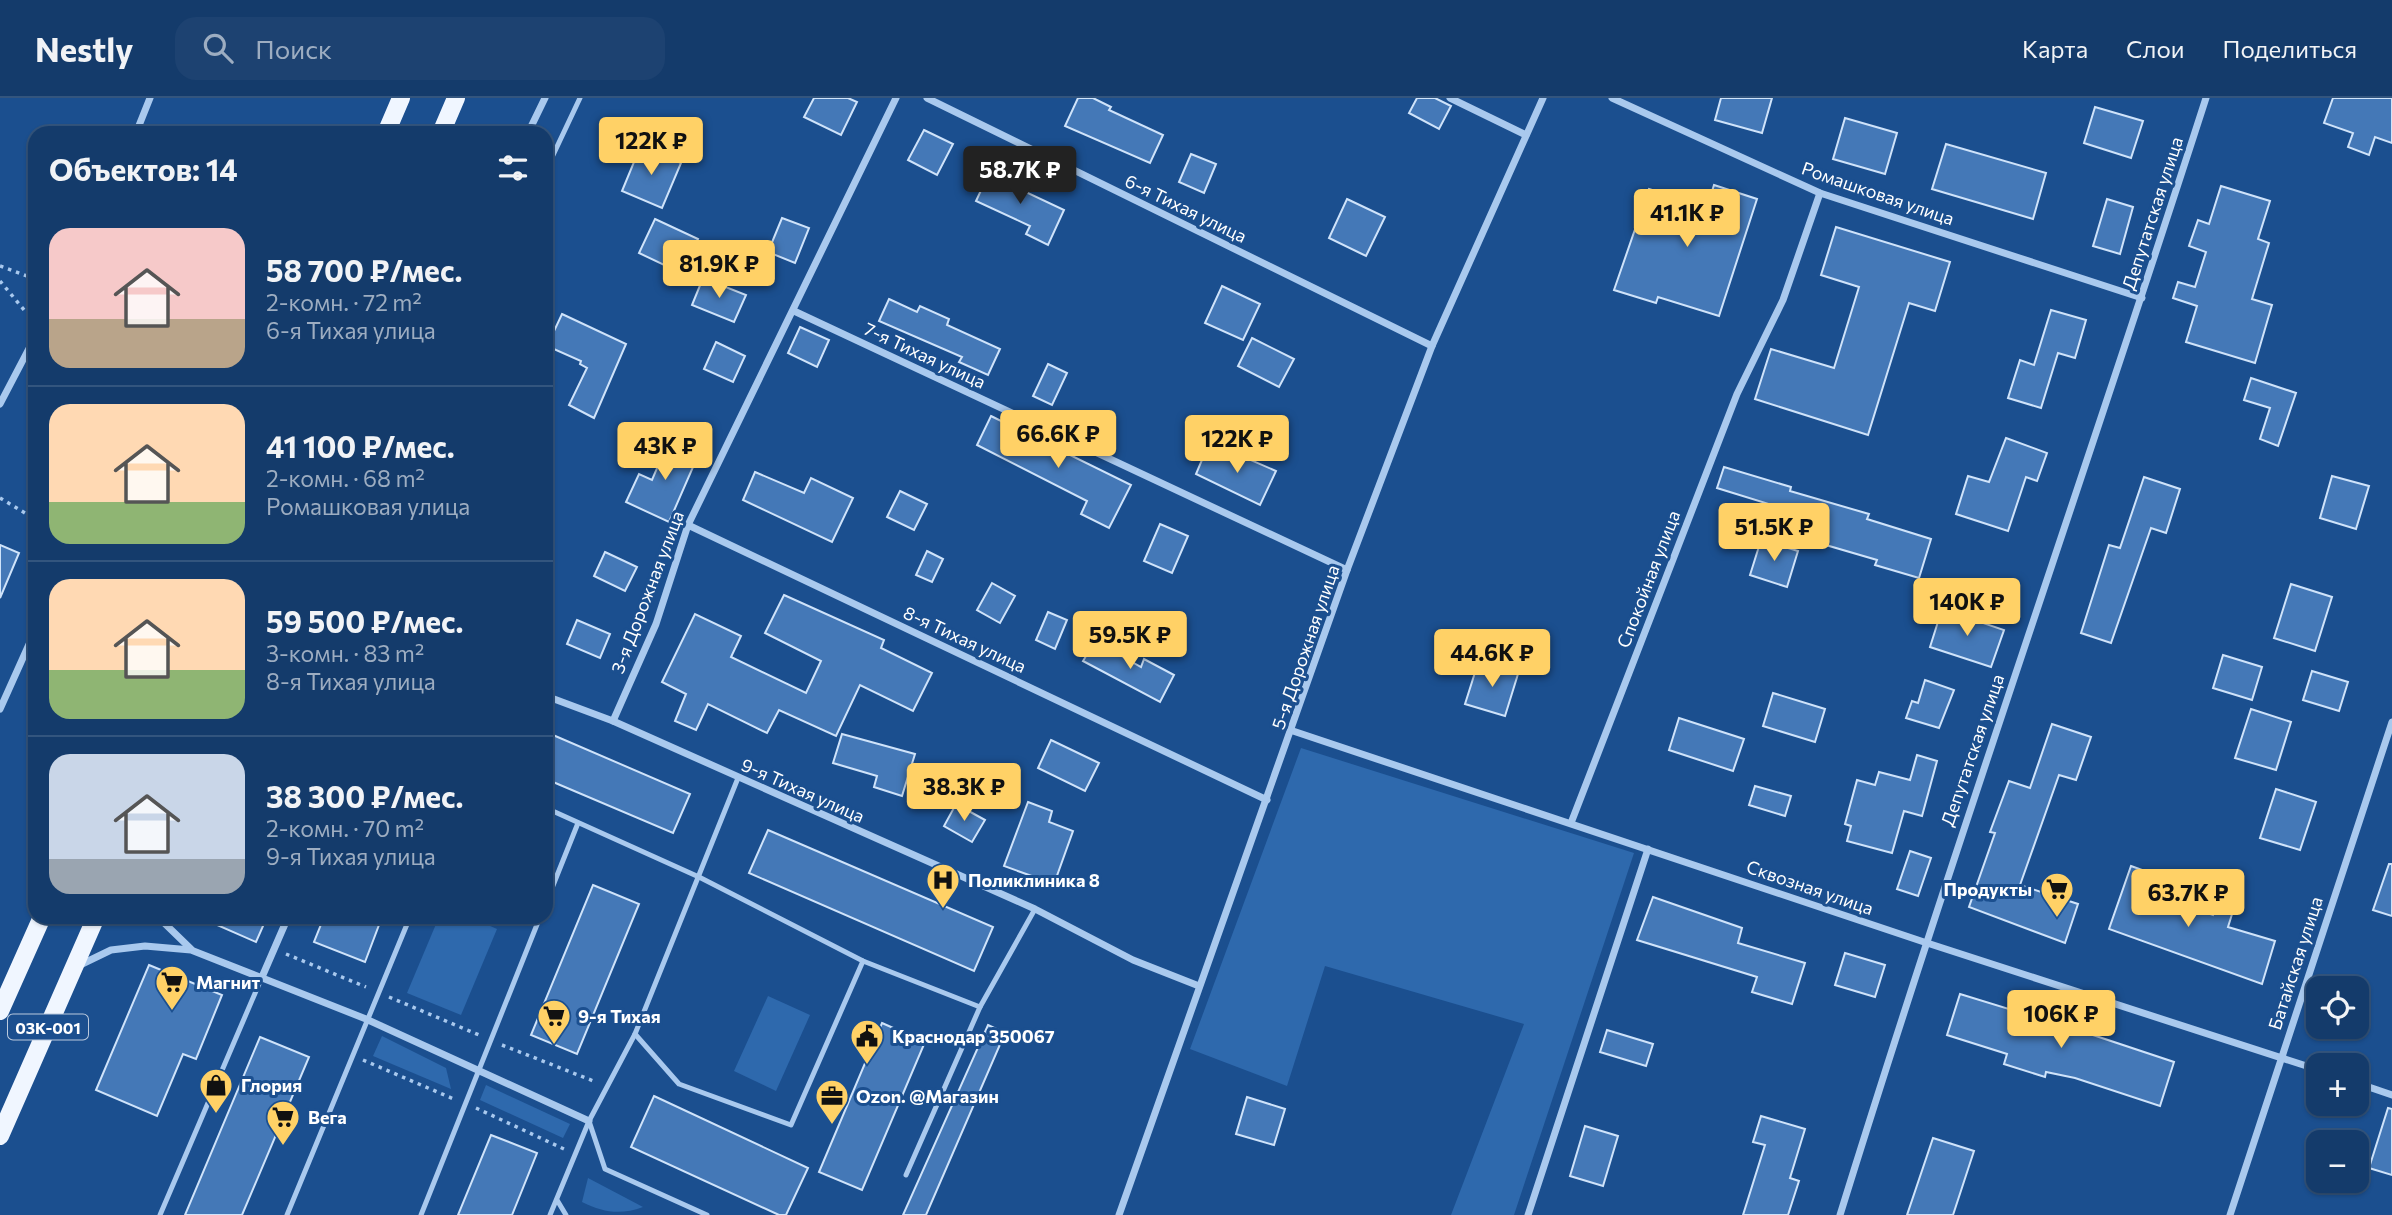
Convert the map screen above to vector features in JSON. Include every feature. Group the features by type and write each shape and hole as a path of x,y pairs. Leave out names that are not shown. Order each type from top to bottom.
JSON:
{"main road":[{"path":"389,126 401,98"},
{"path":"443,126 456,98"},
{"name":"03К-001","path":"0,1012 39,924"},
{"name":"03К-001","path":"0,1136 93,924"}],"street":[{"path":"139,126 150,98"},
{"path":"531,126 545,98"},
{"name":"3-я Дорожная улица","path":"614,721 656,624 688,525 896,98"},
{"name":"6-я Тихая улица","path":"927,98 1432,346"},
{"path":"1450,98 1526,135"},
{"name":"5-я Дорожная улица","path":"1119,1215 1199,986 1293,731 1347,570 1432,346 1543,98"},
{"name":"Ромашковая улица","path":"1612,98 1819,193 2142,298"},
{"name":"Депутатская улица","path":"1840,1215 1924,942 2142,298 2206,98"},
{"name":"Спокойная улица","path":"1571,823 1737,394 1783,300 1819,193"},
{"name":"7-я Тихая улица","path":"794,311 1347,570"},
{"path":"0,404 28,350"},
{"name":"8-я Тихая улица","path":"688,525 1268,800"},
{"path":"0,709 28,647"},
{"name":"9-я Тихая улица","path":"553,699 614,721 1035,909 1133,960 1199,986"},
{"name":"Батайская улица","path":"2230,1215 2392,722"},
{"name":"Сквозная улица","path":"1293,731 1924,942 2306,1065"},
{"path":"1528,1215 1648,849"},
{"path":"165,924 191,950"},
{"path":"262,977 285,924"},
{"path":"75,968 111,950 145,946 191,950 366,1019 589,1121"},
{"path":"2369,1087 2392,1095"}],"lane":[{"path":"553,155 580,98"},
{"path":"550,1215 589,1121 635,1034 738,778"},
{"path":"553,811 699,877 863,961 980,1007"},
{"path":"553,886 578,823"},
{"path":"906,1175 980,1007 1035,909"},
{"path":"287,1215 407,924"},
{"path":"421,1215 537,924"},
{"path":"635,1034 679,1084 791,1125 863,961"},
{"path":"160,1215 262,977"},
{"path":"589,1121 605,1169 707,1215"},
{"path":"557,1200 566,1215"}],"path":[{"path":"0,266 28,276"},
{"path":"0,281 28,315"},
{"path":"0,498 28,515"},
{"path":"274,949 607,1087"}],"shaded area":[{"path":"1301,748 1634,853 1514,1215 1451,1215 1524,1024 1325,966 1287,1086 1190,1049"},
{"path":"436,924 486,924 497,929 461,1015 407,993"},
{"path":"768,996 810,1015 776,1091 734,1071"},
{"path":"382,1036 446,1068 451,1089 373,1056"},
{"path":"486,1085 570,1124 563,1138 480,1100"},
{"path":"588,1178 643,1207 612,1212 582,1202"}],"building":[{"path":"814,98 848,98 857,102 841,135 804,117"},
{"path":"1078,98 1093,98 1111,107 1109,110 1163,135 1150,163 1065,126"},
{"path":"1417,98 1435,98 1451,106 1439,129 1409,113"},
{"path":"1721,98 1772,98 1762,133 1715,120"},
{"path":"2333,98 2392,98 2392,143 2375,137 2369,155 2348,147 2353,133 2324,123"},
{"path":"2095,107 2143,121 2131,158 2084,143"},
{"path":"1845,118 1897,133 1885,174 1833,159"},
{"path":"924,130 953,144 937,175 908,160"},
{"path":"1946,144 2046,173 2033,219 1932,189"},
{"path":"641,145 681,163 662,208 622,191"},
{"path":"1191,154 1216,164 1204,193 1179,182"},
{"path":"991,169 1017,181 1015,187 1064,210 1048,245 1026,234 1030,226 976,201"},
{"path":"1714,185 1757,199 1719,316 1658,297 1656,303 1614,290 1649,189 1707,207"},
{"path":"2221,186 2270,201 2258,239 2269,243 2252,299 2272,305 2255,363 2186,342 2197,306 2173,298 2178,282 2195,287 2206,252 2189,246 2198,220 2209,224"},
{"path":"1347,199 1385,217 1366,256 1329,238"},
{"path":"2107,199 2133,207 2120,254 2093,246"},
{"path":"782,218 809,228 795,263 768,252"},
{"path":"655,219 698,239 681,273 639,253"},
{"path":"1836,227 1950,262 1935,311 1909,303 1868,435 1755,399 1771,349 1834,368 1859,287 1821,275"},
{"path":"703,278 746,295 734,322 692,305"},
{"path":"1222,286 1260,304 1243,340 1205,323"},
{"path":"889,299 917,312 920,306 949,319 947,325 1000,349 988,375 959,362 962,357 879,321"},
{"path":"2051,310 2086,320 2075,358 2058,353 2041,408 2008,398 2020,360 2034,365"},
{"path":"562,314 626,344 594,418 569,405 587,368 580,364 581,361 553,349 553,333"},
{"path":"800,327 829,340 817,367 788,353"},
{"path":"1252,338 1294,359 1279,387 1238,366"},
{"path":"716,342 745,356 733,382 704,369"},
{"path":"1048,364 1067,373 1052,405 1033,396"},
{"path":"2251,378 2296,393 2278,446 2260,439 2270,408 2244,400"},
{"path":"991,416 1131,485 1109,528 1081,514 1087,501 977,445"},
{"path":"670,438 700,451 669,522 626,502 639,474 652,480"},
{"path":"2006,438 2047,453 2037,481 2026,477 2008,531 1956,514 1968,476 1989,482"},
{"path":"1207,448 1241,463 1244,457 1276,471 1260,505 1196,474"},
{"path":"1724,467 1791,487 1790,491 1869,514 1867,519 1931,539 1919,578 1875,565 1877,560 1795,536 1801,514 1717,488"},
{"path":"755,472 804,493 811,478 853,498 832,542 743,500"},
{"path":"2332,476 2369,486 2356,529 2320,518"},
{"path":"2144,477 2180,489 2166,533 2151,528 2111,643 2081,633 2109,545 2120,548"},
{"path":"900,491 927,504 914,530 887,517"},
{"path":"1160,524 1188,536 1172,573 1144,561"},
{"path":"1761,540 1798,551 1787,587 1750,575"},
{"path":"0,545 19,553 0,598"},
{"path":"927,551 943,559 932,582 916,575"},
{"path":"605,552 637,567 625,591 594,576"},
{"path":"992,583 1015,596 1000,623 977,610"},
{"path":"2291,584 2332,597 2315,651 2274,638"},
{"path":"784,595 884,640 881,648 932,673 913,711 860,685 836,736 779,710 767,733 708,704 696,730 675,721 686,694 662,682 695,614 741,636 731,657 806,693 821,661 765,633"},
{"path":"1942,609 2004,630 1991,667 1930,647"},
{"path":"1048,612 1067,620 1055,649 1036,640"},
{"path":"577,620 610,634 600,658 567,644"},
{"path":"1095,641 1141,667 1144,659 1174,675 1160,702 1083,661"},
{"path":"2223,655 2262,667 2252,700 2213,688"},
{"path":"1478,663 1518,674 1505,716 1465,704"},
{"path":"2312,671 2348,682 2339,711 2303,700"},
{"path":"1925,680 1954,690 1939,728 1906,718 1912,701 1918,703"},
{"path":"1773,693 1825,709 1815,742 1763,726"},
{"path":"2251,709 2291,722 2276,770 2235,758"},
{"path":"1679,718 1744,739 1733,771 1669,750"},
{"path":"2052,724 2091,737 2076,780 2059,775 2020,885 2078,904 2065,943 1969,907 1995,833 1990,832 2009,781 2030,788"},
{"path":"842,734 915,754 902,796 874,787 877,776 833,763"},
{"path":"553,735 690,794 673,833 553,782"},
{"path":"1051,740 1099,763 1085,791 1038,768"},
{"path":"1917,755 1937,761 1922,816 1904,811 1892,853 1847,841 1851,826 1845,824 1857,780 1875,785 1879,772 1910,780"},
{"path":"1755,786 1791,796 1785,816 1749,805"},
{"path":"2276,789 2316,802 2300,850 2260,838"},
{"path":"1028,802 1052,811 1049,822 1073,831 1054,884 1004,866"},
{"path":"956,804 985,820 972,842 944,826"},
{"path":"768,830 993,927 974,971 749,873"},
{"path":"1910,851 1931,858 1918,896 1897,889"},
{"path":"2389,864 2392,864 2392,916 2373,910"},
{"path":"2131,866 2159,876 2157,882 2176,888 2172,901 2213,915 2216,906 2233,911 2228,927 2275,941 2262,984 2109,929"},
{"path":"593,885 639,904 577,1054 531,1035"},
{"path":"1653,897 1742,928 1738,943 1805,963 1792,1004 1752,992 1757,977 1637,940"},
{"path":"215,924 264,924 256,942"},
{"path":"321,924 379,924 365,962 314,942"},
{"path":"1845,953 1885,965 1875,997 1835,985"},
{"path":"149,965 222,995 196,1059 183,1054 157,1116 96,1090"},
{"path":"1960,994 2064,1026 2067,1015 2090,1021 2087,1033 2174,1062 2160,1106 2075,1078 2046,1072 2045,1077 2004,1064 2007,1054 1947,1035"},
{"path":"882,1023 925,1042 862,1190 819,1172"},
{"path":"988,1025 1005,1033 926,1215 903,1215"},
{"path":"1607,1030 1653,1044 1646,1066 1600,1052"},
{"path":"260,1037 309,1057 242,1215 185,1215"},
{"path":"654,1096 808,1168 786,1215 779,1215 631,1147"},
{"path":"1247,1097 1285,1109 1274,1145 1236,1134"},
{"path":"2388,1108 2392,1109 2392,1175 2369,1168"},
{"path":"1761,1116 1805,1129 1790,1178 1799,1181 1788,1215 1743,1215 1765,1145 1753,1142"},
{"path":"1585,1126 1618,1136 1603,1186 1570,1176"},
{"path":"491,1135 537,1153 512,1215 458,1215"},
{"path":"1933,1138 1974,1151 1953,1215 1907,1215"}],"place":[{"name":"Поликлиника 8","path":"943,910"},
{"name":"Продукты","path":"2057,919"},
{"name":"Магнит","path":"172,1012"},
{"name":"9-я Тихая","path":"554,1046"},
{"name":"Краснодар 350067","path":"867,1066"},
{"name":"Глория","path":"216,1115"},
{"name":"Ozon. @Магазин","path":"832,1126"},
{"name":"Вега","path":"283,1147"}]}
